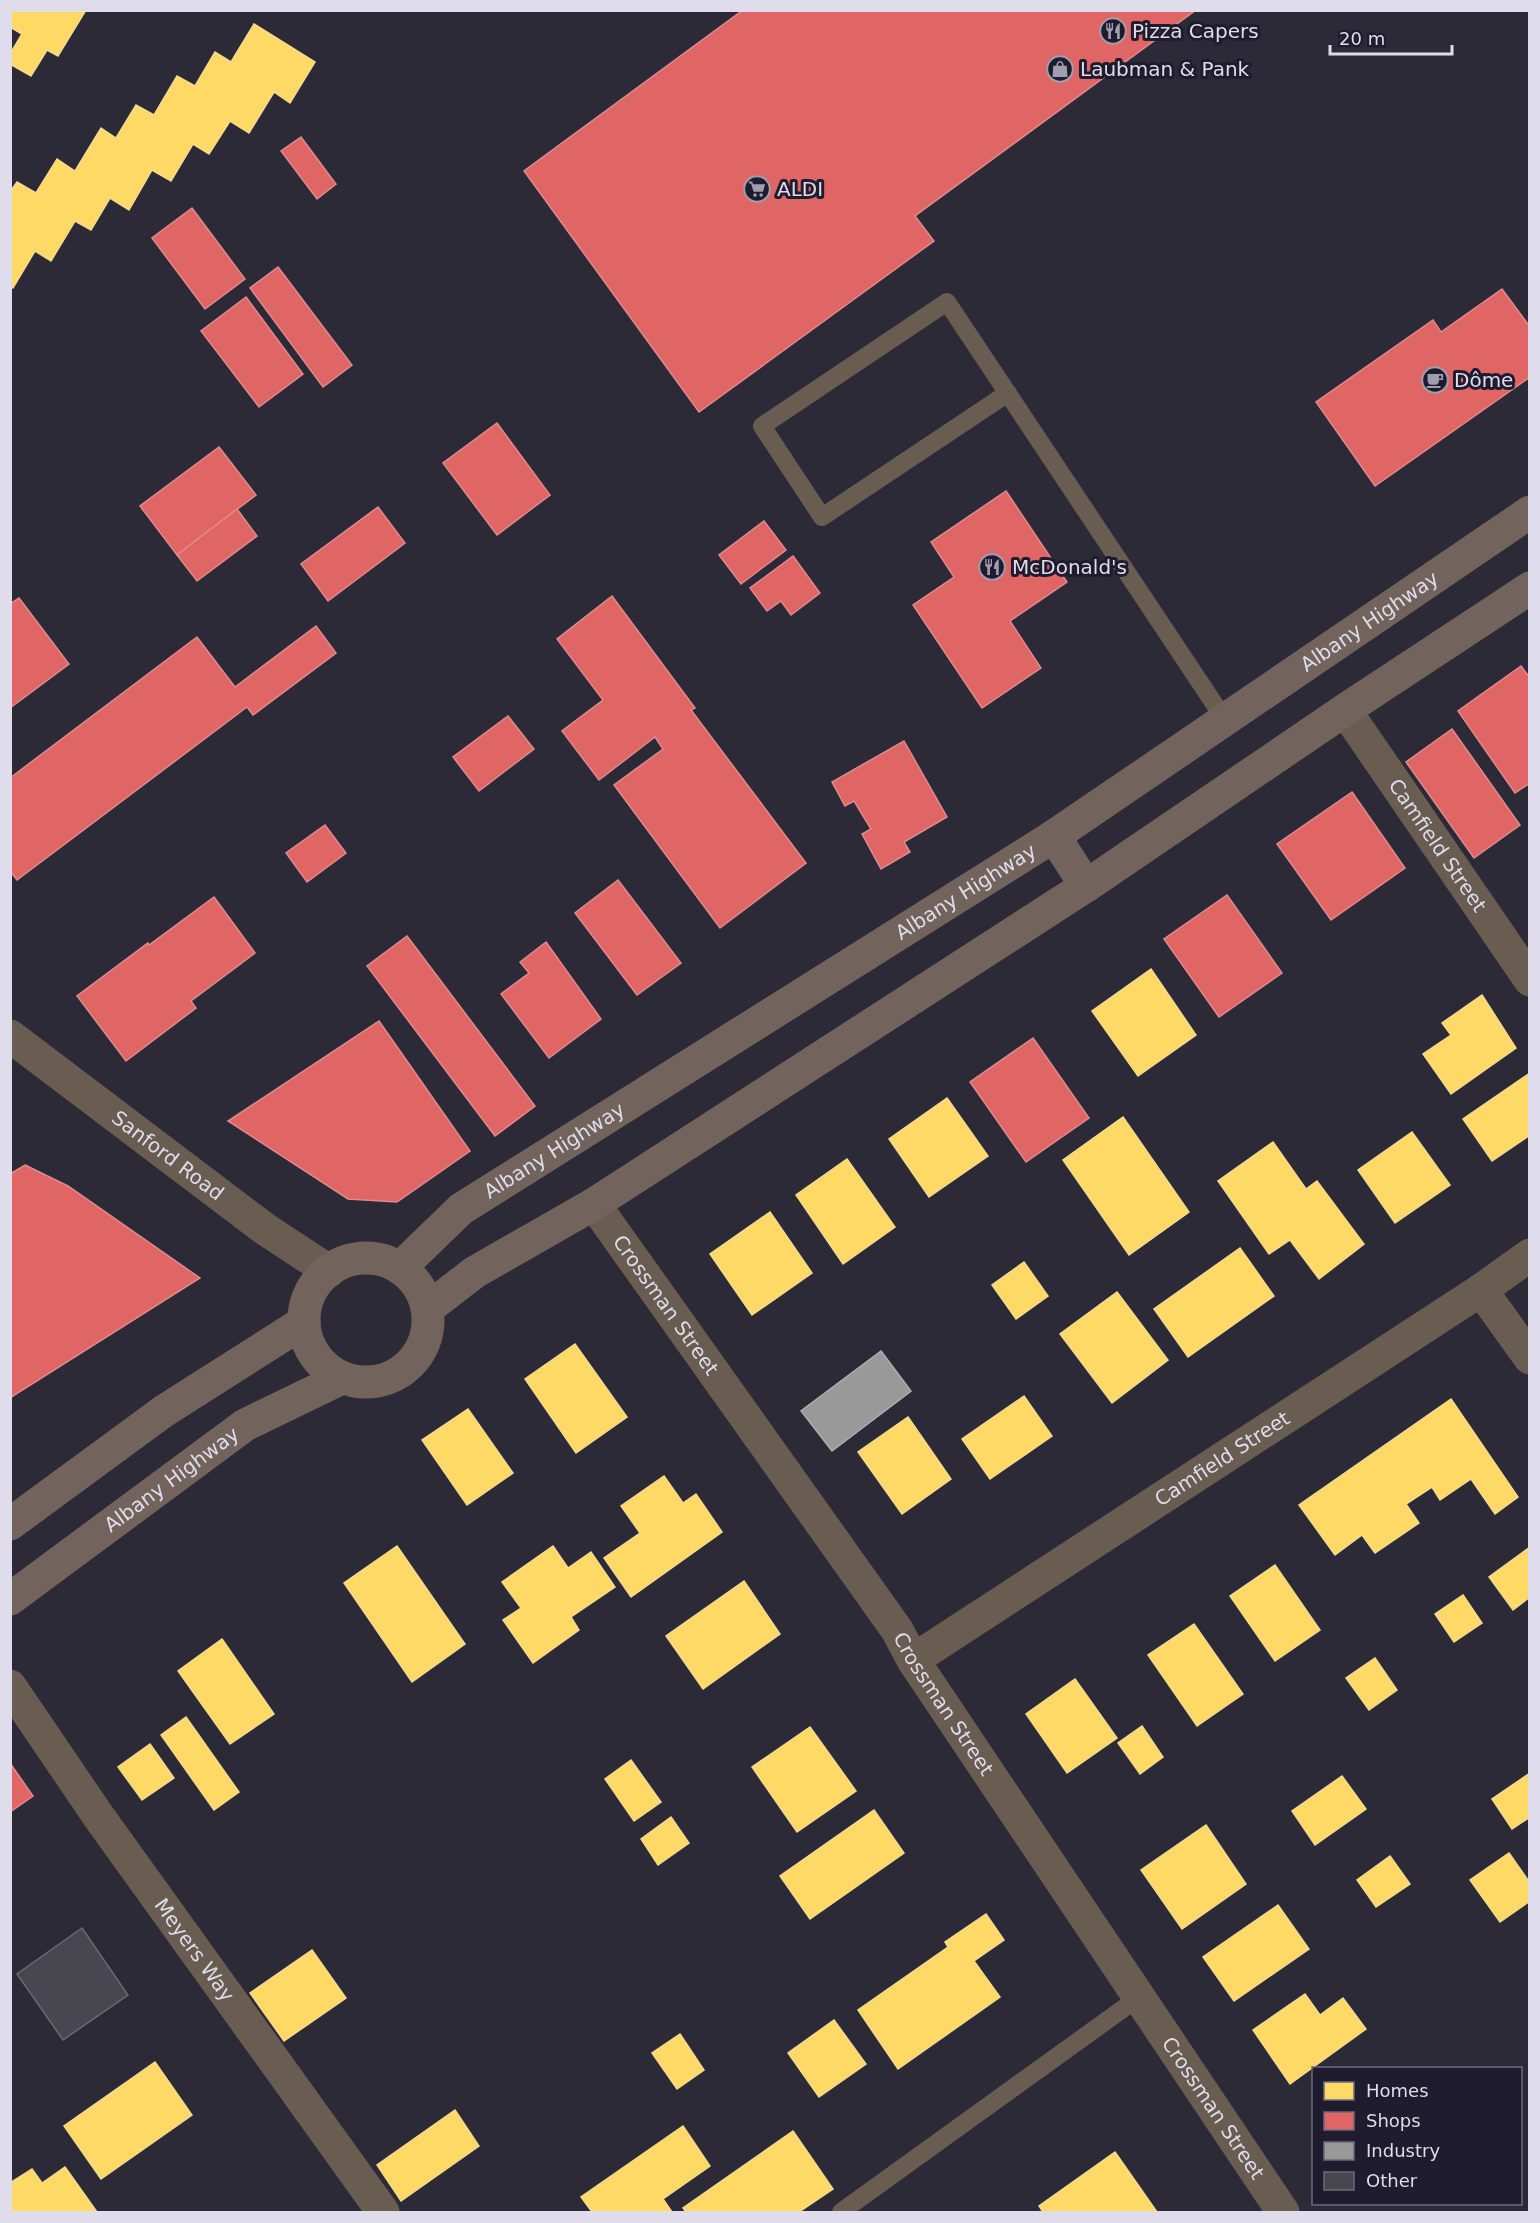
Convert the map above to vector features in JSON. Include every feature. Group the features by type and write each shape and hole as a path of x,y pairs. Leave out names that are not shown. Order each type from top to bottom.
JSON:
{"highway":[{"name":"Albany Highway","path":"400,1268 460,1209 1054,836 1530,512"},
{"path":"427,1309 475,1272 594,1204 1086,886 1345,710 1528,593"},
{"path":"1054,836 1086,886"},
{"path":"360,1258 377,1259 400,1268 418,1286 429,1320 424,1342 420,1352 396,1375 375,1382 342,1378 323,1365 315,1356 306,1334 304,1322 306,1307 310,1293 328,1271 343,1262 360,1258"},
{"path":"10,1524 164,1411 304,1322"},
{"name":"Albany Highway","path":"10,1599 245,1425 342,1378"}],"street":[{"name":"Camfield Street","path":"1345,710 1530,980"},
{"name":"Sanford Road","path":"10,1036 265,1228 328,1271"},
{"name":"Crossman Street","path":"594,1204 897,1630 913,1660 1283,2212"},
{"name":"Camfield Street","path":"913,1660 1481,1290 1530,1255"},
{"path":"1481,1290 1530,1358"},
{"name":"Meyers Way","path":"10,1686 99,1817 383,2212"}],"lane":[{"path":"1008,393 822,517 762,426 947,302 1008,393 1225,720"},
{"path":"841,2212 1138,1998"}],"building: Homes":[{"path":"10,10 86,10 58,56 47,50 31,76 10,64 10,54 22,34 10,27"},
{"path":"254,24 315,62 290,103 274,92 249,133 230,121 209,154 193,144 171,181 152,170 129,210 110,198 91,230 75,221 51,261 35,251 13,288 10,286 10,192 17,182 36,193 57,159 75,171 101,128 116,138 136,105 154,115 177,76 195,86 215,52 231,62"},
{"path":"1151,969 1196,1035 1138,1076 1092,1011"},
{"path":"1482,995 1516,1048 1451,1094 1423,1054 1451,1035 1442,1023"},
{"path":"1530,1073 1530,1135 1492,1161 1463,1119"},
{"path":"947,1098 988,1156 929,1197 889,1139"},
{"path":"1123,1117 1189,1212 1129,1255 1063,1160"},
{"path":"1412,1132 1450,1185 1395,1223 1358,1170"},
{"path":"1273,1142 1306,1189 1317,1181 1364,1244 1319,1279 1290,1240 1269,1254 1218,1181"},
{"path":"847,1159 895,1227 843,1264 796,1195"},
{"path":"770,1212 812,1273 752,1315 710,1254"},
{"path":"1240,1248 1274,1296 1188,1357 1154,1309"},
{"path":"1024,1262 1048,1296 1016,1319 992,1285"},
{"path":"1117,1292 1168,1360 1112,1403 1060,1334"},
{"path":"575,1344 627,1417 576,1453 525,1379"},
{"path":"1024,1396 1052,1436 990,1479 962,1439"},
{"path":"1451,1399 1518,1497 1495,1514 1471,1479 1440,1500 1432,1487 1406,1504 1419,1523 1375,1553 1362,1535 1335,1555 1299,1505"},
{"path":"468,1409 513,1473 467,1505 422,1440"},
{"path":"908,1417 951,1479 902,1514 858,1452"},
{"path":"664,1476 683,1503 696,1494 722,1532 631,1597 604,1558 640,1533 621,1506"},
{"path":"397,1546 465,1644 412,1682 344,1583"},
{"path":"553,1546 568,1568 591,1552 615,1587 571,1617 579,1630 533,1663 503,1620 521,1608 502,1582"},
{"path":"1530,1547 1530,1597 1513,1610 1489,1577"},
{"path":"1275,1565 1320,1630 1275,1661 1230,1596"},
{"path":"744,1581 780,1634 703,1689 666,1636"},
{"path":"1463,1595 1482,1623 1454,1642 1435,1614"},
{"path":"1194,1624 1243,1694 1197,1726 1148,1655"},
{"path":"222,1639 274,1714 230,1744 178,1671"},
{"path":"1375,1658 1397,1690 1369,1710 1346,1678"},
{"path":"1075,1679 1117,1738 1067,1773 1026,1714"},
{"path":"186,1717 239,1792 214,1810 161,1735"},
{"path":"1142,1726 1163,1757 1140,1774 1118,1743"},
{"path":"810,1727 856,1791 797,1832 752,1767"},
{"path":"150,1744 174,1778 142,1800 118,1767"},
{"path":"631,1760 661,1802 634,1821 605,1779"},
{"path":"1530,1773 1530,1817 1512,1829 1492,1799"},
{"path":"1342,1776 1366,1809 1315,1845 1292,1811"},
{"path":"874,1810 904,1853 810,1919 780,1876"},
{"path":"671,1817 689,1843 658,1865 641,1839"},
{"path":"1206,1825 1246,1884 1182,1929 1141,1870"},
{"path":"1509,1853 1530,1883 1530,1901 1500,1922 1470,1880"},
{"path":"1390,1856 1410,1884 1376,1907 1357,1880"},
{"path":"1278,1905 1309,1949 1234,2001 1203,1957"},
{"path":"986,1914 1004,1940 974,1961 1000,1997 898,2069 858,2010 948,1947 945,1942"},
{"path":"312,1950 346,1998 284,2041 250,1993"},
{"path":"1305,1994 1320,2015 1343,1998 1366,2029 1290,2084 1253,2030"},
{"path":"834,2020 866,2064 819,2097 788,2053"},
{"path":"680,2034 704,2070 677,2089 652,2053"},
{"path":"155,2062 192,2115 101,2179 64,2126"},
{"path":"455,2110 479,2146 401,2201 377,2165"},
{"path":"683,2126 710,2166 663,2199 672,2212 592,2212 581,2197"},
{"path":"793,2131 833,2189 799,2212 686,2212 683,2208"},
{"path":"1115,2152 1157,2212 1043,2212 1039,2206"},
{"path":"65,2167 97,2212 10,2212 10,2183 32,2169 42,2183"}],"building: Shops":[{"path":"743,10 1196,10 915,216 934,241 699,412 524,171"},
{"path":"301,137 336,184 317,199 281,151"},
{"path":"192,208 245,279 205,309 152,238"},
{"path":"278,267 352,365 323,387 250,288"},
{"path":"1502,289 1530,327 1530,377 1375,486 1316,402 1433,320 1441,332"},
{"path":"246,297 303,374 259,407 201,331"},
{"path":"497,423 550,495 497,535 443,463"},
{"path":"219,447 256,495 177,555 140,506"},
{"path":"1006,491 1067,582 1010,621 1041,668 982,708 913,605 954,577 931,542"},
{"path":"378,507 405,543 328,601 301,564"},
{"path":"237,509 257,536 197,581 177,555"},
{"path":"764,521 786,550 741,584 719,555"},
{"path":"793,556 820,593 791,615 781,601 767,611 750,588"},
{"path":"612,596 695,708 691,710 806,863 720,928 614,785 663,749 655,737 599,780 562,731 603,700 557,639"},
{"path":"19,598 69,664 10,708 10,604"},
{"path":"316,626 336,653 253,715 247,707 17,880 10,871 10,778 197,637 235,687"},
{"path":"1521,666 1530,678 1530,783 1515,793 1458,711"},
{"path":"508,716 534,749 479,791 453,757"},
{"path":"1452,729 1520,825 1474,858 1406,762"},
{"path":"904,741 947,817 904,842 910,852 881,869 862,834 871,829 854,801 845,806 832,782"},
{"path":"1352,792 1405,868 1331,920 1277,844"},
{"path":"325,825 346,853 307,882 286,853"},
{"path":"618,880 681,963 637,995 575,913"},
{"path":"1227,895 1282,973 1219,1017 1164,939"},
{"path":"214,897 255,953 191,1001 196,1008 126,1061 77,996"},
{"path":"407,936 535,1106 495,1136 367,966"},
{"path":"546,942 601,1019 549,1058 501,994 529,973 520,962"},
{"path":"379,1021 470,1151 397,1202 348,1199 228,1121"},
{"path":"1033,1038 1089,1118 1026,1162 970,1082"},
{"path":"25,1165 68,1186 200,1278 10,1398 10,1174"},
{"path":"10,1763 33,1796 10,1812"}],"building: Industry":[{"path":"881,1351 911,1391 832,1451 801,1411"}],"building: Other":[{"path":"82,1928 128,1995 63,2040 17,1974"}],"place":[{"name":"Pizza Capers","path":"1113,31"},
{"name":"Laubman & Pank","path":"1060,69"},
{"name":"ALDI","path":"757,189"},
{"name":"Dôme","path":"1435,380"},
{"name":"McDonald's","path":"992,567"}]}
